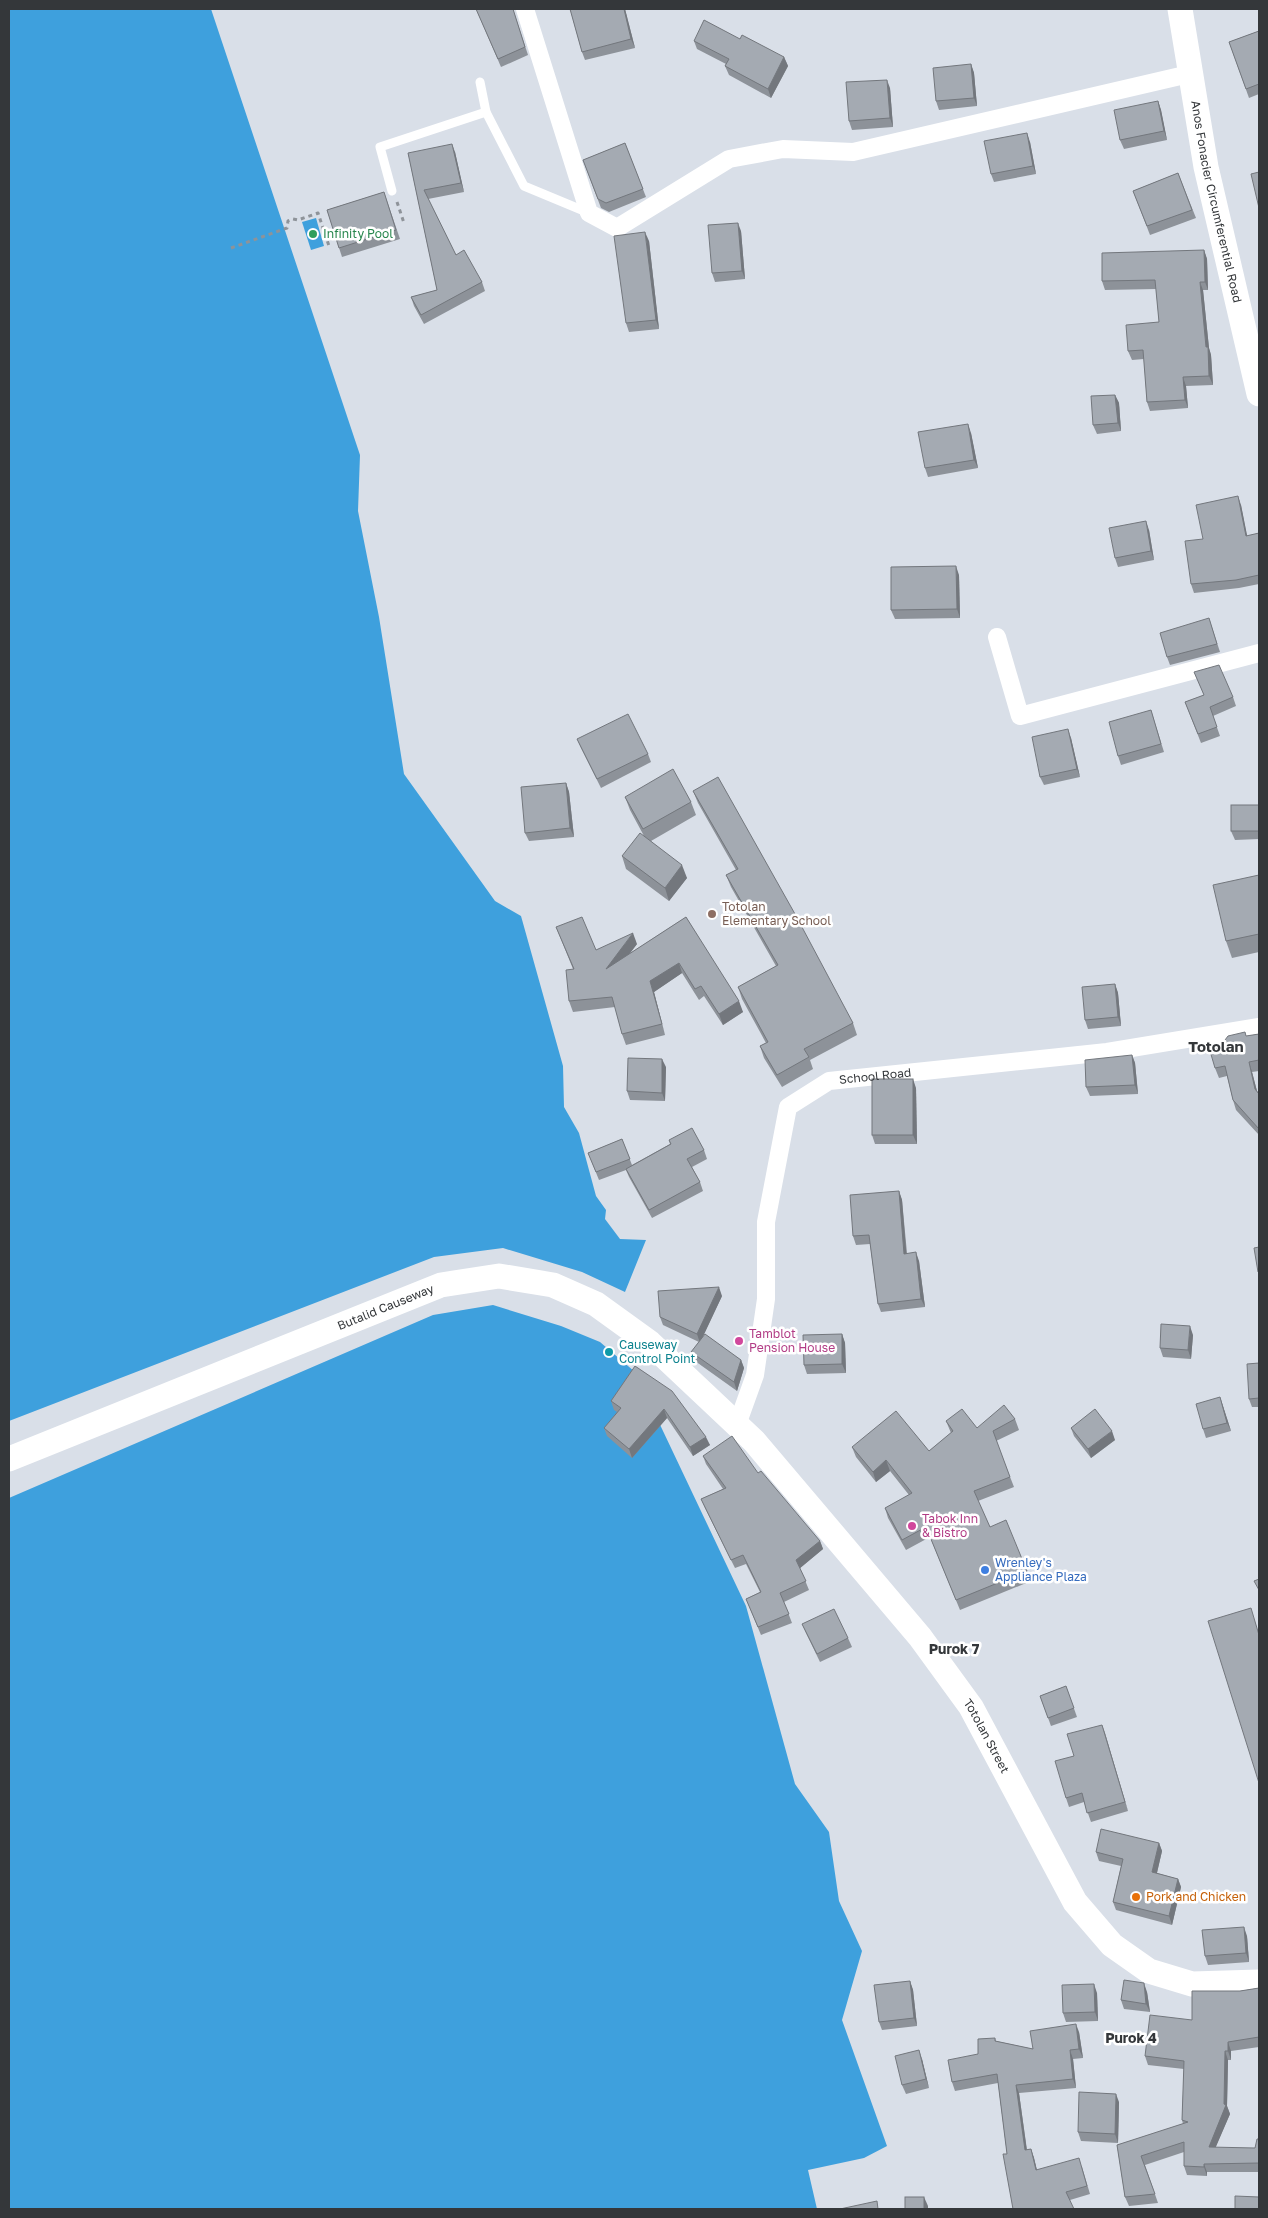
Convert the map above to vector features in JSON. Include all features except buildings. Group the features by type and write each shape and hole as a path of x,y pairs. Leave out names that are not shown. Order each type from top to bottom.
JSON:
{"main road":[{"name":"Anos Fonacier Circumferential Road","path":"1180,9 1189,74 1206,167 1259,394"},
{"name":"Butalid Causeway","path":"9,1459 441,1285 499,1276 553,1284 596,1304 650,1343 736,1425"},
{"name":"Totolan Street","path":"736,1425 754,1441 926,1645 971,1707 1075,1902 1112,1945 1149,1971 1192,1984 1259,1982"}],"street":[{"path":"525,9 589,214 618,228 729,159 783,149 853,152 1189,74"},
{"path":"997,637 1020,716 1259,653"},
{"name":"School Road","path":"736,1425 755,1375 766,1299 766,1222 788,1107 829,1080 1107,1052 1259,1027"}],"lane":[{"path":"480,82 486,112 524,186 589,214"},
{"path":"392,191 380,146 486,112"}],"path":[{"path":"392,191 404,223"},
{"path":"231,248 287,228 288,221 293,219 298,220 328,210"},
{"path":"318,213 328,246"}],"water":[{"path":"9,9 211,9 360,455 358,511 379,617 404,774 495,901 521,916 563,1066 564,1107 579,1133 596,1196 606,1210 605,1219 620,1239 646,1240 625,1292 582,1272 503,1248 434,1257 9,1421"},
{"name":"Infinity Pool","path":"316,218 324,246 311,250 302,222"},
{"path":"493,1305 561,1326 600,1342 635,1372 746,1606 795,1784 829,1832 839,1901 862,1951 842,2020 887,2146 864,2158 808,2170 817,2209 9,2209 9,1498 433,1315"}],"place":[{"name":"Infinity Pool","path":"313,234"},
{"name":"Totolan Elementary School","path":"712,914"},
{"name":"Tamblot Pension House","path":"739,1341"},
{"name":"Causeway Control Point","path":"609,1352"},
{"name":"Tabok Inn & Bistro","path":"912,1526"},
{"name":"Wrenley's Appliance Plaza","path":"985,1570"},
{"name":"Pork and Chicken","path":"1136,1897"}],"district":[{"name":"Totolan","path":"1216,1047"},
{"name":"Purok 7","path":"954,1649"},
{"name":"Purok 4","path":"1131,2038"}]}
